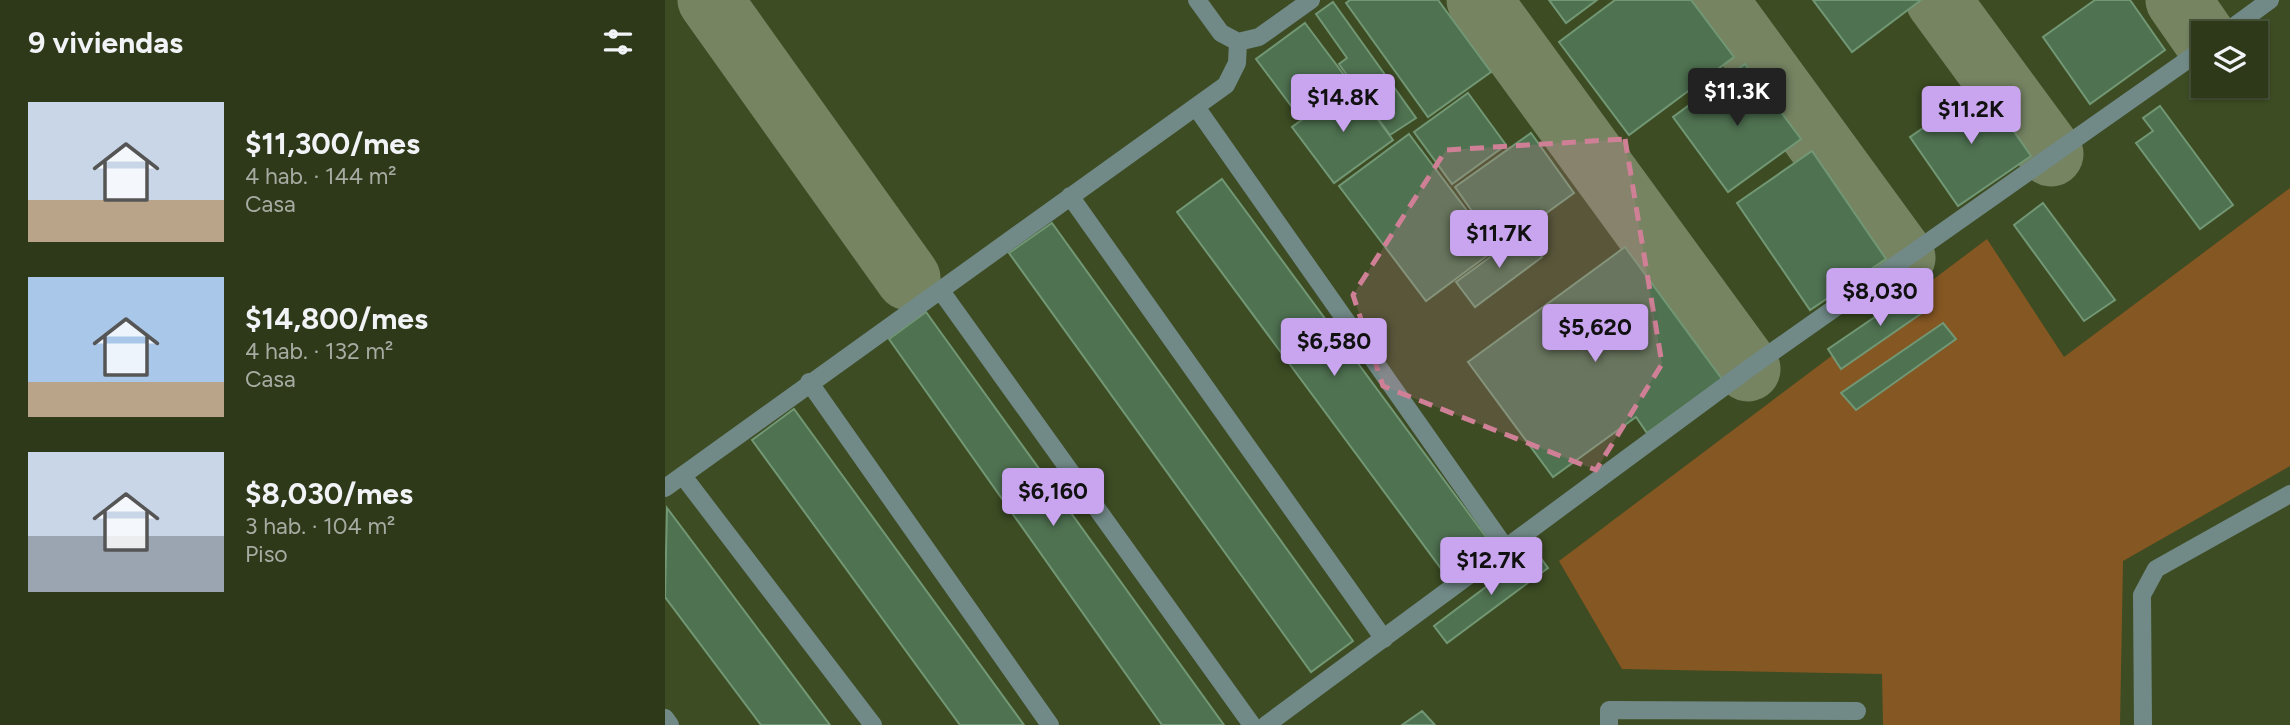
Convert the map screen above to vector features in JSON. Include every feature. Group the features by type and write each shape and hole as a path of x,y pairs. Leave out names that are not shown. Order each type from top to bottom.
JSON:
{"lane":[{"path":"1197,0 1221,33 1238,42 1259,37 1311,0"},
{"path":"2241,21 2270,0"},
{"path":"665,488 1226,85 1237,63 1238,42"},
{"path":"1266,725 1507,550 1748,369 2191,57"},
{"path":"1196,107 1507,550"},
{"path":"1070,196 1384,639"},
{"path":"941,292 1252,725"},
{"path":"809,382 1049,725"},
{"path":"683,476 873,725"},
{"path":"2143,725 2142,595 2156,569 2290,494"},
{"path":"1609,725 1609,710 1645,718 1857,711"},
{"path":"665,718 670,725"}],"highlighted area":[{"path":"1625,139 1662,364 1596,470 1383,386 1353,295 1446,150"}],"shaded area":[{"path":"2290,188 2290,466 2123,561 2120,725 1883,725 1882,674 1622,669 1559,561 1987,239 2064,357"}],"building":[{"path":"1350,0 1438,0 1491,72 1428,117 1346,3"},
{"path":"1549,0 1597,0 1566,23"},
{"path":"1615,0 1691,0 1734,57 1629,135 1559,42"},
{"path":"1813,0 1921,0 1852,52"},
{"path":"2095,0 2130,0 2165,50 2090,104 2043,37"},
{"path":"1333,2 1416,118 1390,135 1339,64 1347,58 1316,14"},
{"path":"1305,23 1347,79 1298,115 1256,59"},
{"path":"1745,64 1801,139 1728,192 1673,117"},
{"path":"1351,84 1393,140 1334,183 1292,127"},
{"path":"1983,87 2031,156 1958,206 1910,137"},
{"path":"1468,93 1506,145 1452,184 1414,132"},
{"path":"2160,106 2233,205 2200,229 2136,143 2153,131 2143,118"},
{"path":"1531,133 1574,193 1498,248 1455,187"},
{"path":"1409,134 1496,249 1426,301 1339,186"},
{"path":"1812,151 1886,259 1810,310 1737,203"},
{"path":"1222,179 1492,545 1448,578 1177,212"},
{"path":"2043,203 2115,300 2084,321 2014,225"},
{"path":"1052,223 1353,641 1311,672 1009,253"},
{"path":"1523,233 1542,257 1475,307 1456,282"},
{"path":"1625,247 1722,379 1647,433 1636,417 1553,477 1468,362"},
{"path":"1919,287 1932,306 1841,369 1828,349"},
{"path":"926,312 1224,725 1162,725 889,339"},
{"path":"1943,323 1956,339 1856,410 1841,393"},
{"path":"794,409 1024,725 960,725 752,440"},
{"path":"667,508 830,725 761,725 665,597"},
{"path":"1535,550 1548,568 1447,643 1434,626"},
{"path":"1422,711 1435,725 1402,725"}],"taxiway":[{"path":"710,0 908,278"},
{"path":"1479,0 1748,369"},
{"path":"1715,0 1903,258"},
{"path":"1938,0 2051,154"},
{"path":"2178,0 2193,21"}]}
